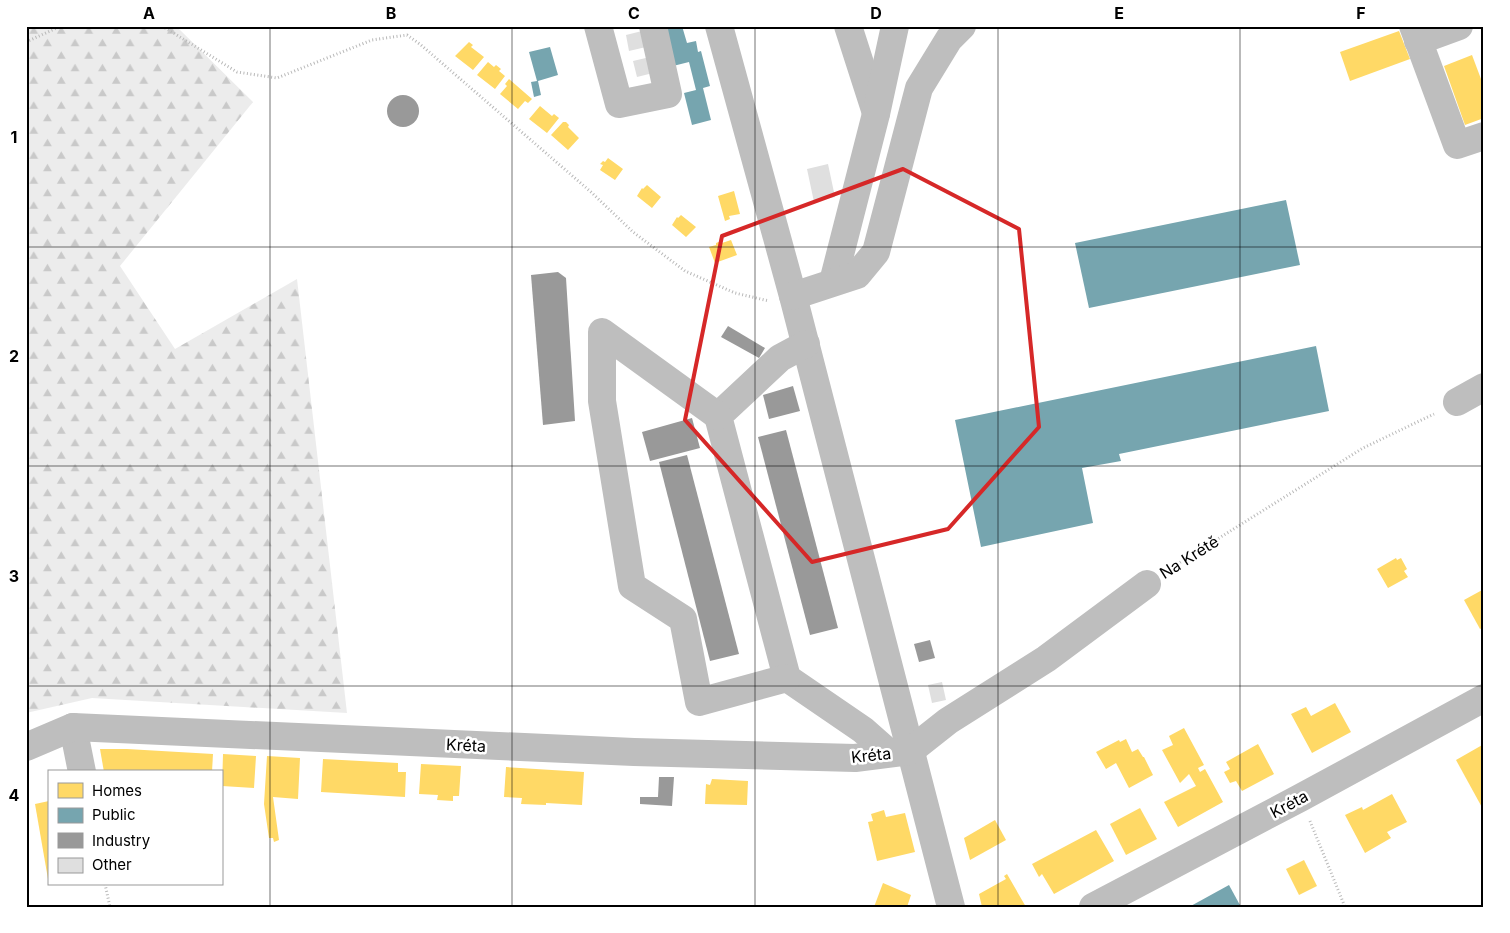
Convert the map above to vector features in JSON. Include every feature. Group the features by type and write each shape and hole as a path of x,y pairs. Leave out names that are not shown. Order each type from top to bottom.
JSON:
{"street":[{"path":"598,26 619,104 668,94 653,26"},
{"path":"719,26 806,344 899,752 951,907"},
{"path":"848,26 876,114"},
{"path":"833,282 876,114 895,26"},
{"path":"793,296 857,275 876,252 919,88 950,38 962,26"},
{"path":"1459,26 1415,34 1458,146 1484,136"},
{"path":"787,678 699,702 683,619 632,586 602,401 602,332 718,416 787,678 899,752"},
{"path":"718,416 780,358 806,344"},
{"path":"1457,402 1484,387"},
{"name":"Na Krétě","path":"899,752 1046,659 1147,584"},
{"name":"Kréta","path":"1093,907 1484,698"},
{"path":"73,727 82,770"},
{"name":"Kréta","path":"26,747 73,727 644,752 855,758 899,752"}],"path":[{"path":"26,42 61,26"},
{"path":"162,26 238,72 277,78 372,40 407,35 591,192 633,232 685,270 735,293 767,301 793,296"},
{"name":"Na Krétě","path":"1147,584 1363,448 1457,402"},
{"path":"1300,798 1345,907"},
{"path":"105,886 110,907"}],"highlighted area":[{"path":"903,169 1019,229 1039,427 948,529 812,562 685,420 722,236"}],"green space":[{"path":"26,26 176,26 253,102 120,266 175,349 297,279 347,713 92,698 26,713"}],"building: Homes":[{"path":"1399,31 1410,59 1350,81 1340,52"},
{"path":"469,42 473,45 471,47 484,57 473,70 455,56"},
{"path":"1472,55 1484,87 1484,118 1465,125 1444,66"},
{"path":"488,62 494,67 496,65 501,69 499,71 505,76 495,89 477,75"},
{"path":"509,79 532,99 528,103 525,101 518,109 500,94 507,86 505,84"},
{"path":"540,106 552,116 554,114 559,118 547,133 529,119"},
{"path":"563,122 569,125 568,127 579,138 568,150 551,135"},
{"path":"608,158 623,169 615,180 600,170 603,165 600,164"},
{"path":"647,185 661,197 652,208 637,196 642,188"},
{"path":"734,191 740,214 729,216 730,219 725,221 718,196"},
{"path":"681,215 696,227 686,237 672,225 677,217"},
{"path":"731,240 737,255 715,263 709,247 721,241 722,243"},
{"path":"1396,558 1397,560 1401,558 1407,569 1404,571 1408,577 1388,588 1377,569"},
{"path":"1484,589 1484,627 1480,629 1464,600"},
{"path":"1335,703 1351,732 1312,753 1291,714 1306,707 1311,716"},
{"path":"1184,728 1204,765 1198,768 1200,772 1205,769 1223,802 1178,827 1164,802 1196,786 1189,774 1180,783 1162,750 1173,745 1169,736"},
{"path":"1126,739 1132,752 1138,749 1144,757 1153,775 1129,788 1116,763 1106,769 1096,752 1119,740 1120,742"},
{"path":"1258,744 1274,774 1242,791 1236,781 1230,783 1224,772 1230,769 1226,762"},
{"path":"1484,744 1484,811 1456,760"},
{"path":"100,749 213,754 212,770 104,770"},
{"path":"223,754 256,756 254,788 222,786"},
{"path":"267,756 300,758 298,799 273,797 279,840 274,842 273,838 269,838 264,804"},
{"path":"323,759 398,763 398,772 406,772 405,797 321,792"},
{"path":"421,764 461,766 459,796 453,796 453,801 437,800 438,795 419,794"},
{"path":"506,767 584,772 582,805 521,804 522,798 504,797"},
{"path":"712,779 748,781 747,805 705,804 706,784 710,785"},
{"path":"1392,794 1407,822 1387,832 1391,838 1365,853 1345,815 1362,807 1363,810"},
{"path":"48,801 48,879 35,804"},
{"path":"1140,808 1157,839 1126,855 1110,824"},
{"path":"884,810 886,817 905,813 915,852 877,861 868,822 873,821 871,814"},
{"path":"995,820 1006,840 970,860 964,838"},
{"path":"1096,830 1114,861 1054,894 1042,874 1039,877 1032,864"},
{"path":"1304,860 1317,886 1299,895 1286,869"},
{"path":"1007,874 1026,907 982,907 979,894 1006,879 1004,876"},
{"path":"883,883 911,895 907,907 874,907"}],"building: Public":[{"path":"663,26 682,26 687,43 696,41 698,52 701,51 710,86 703,88 711,120 692,125 684,93 696,90 689,62 673,66"},
{"path":"550,47 558,75 538,81 541,95 534,97 531,82 537,81 529,52"},
{"path":"1286,200 1300,265 1089,308 1075,243"},
{"path":"1316,346 1329,411 1119,454 1121,461 1082,468 1093,523 981,547 955,420"},
{"path":"1229,885 1241,907 1189,907"}],"building: Industry":[{"path":"403,95 409,96 414,100 418,105 418,117 414,122 409,126 403,127 397,126 392,122 388,117 387,111 388,105 392,100 397,96"},
{"path":"558,272 566,278 575,421 543,425 531,275"},
{"path":"728,326 765,348 759,358 721,337"},
{"path":"793,386 800,411 769,419 763,395"},
{"path":"692,418 700,448 650,461 642,432"},
{"path":"786,430 838,628 810,635 758,437"},
{"path":"687,455 739,654 710,661 659,462"},
{"path":"930,640 935,658 919,662 914,644"},
{"path":"659,777 674,777 672,806 640,804 640,797 658,797"}],"building: Other":[{"path":"642,31 646,47 629,51 626,35"},
{"path":"650,57 653,73 637,77 633,61"},
{"path":"828,164 835,197 814,202 807,169"},
{"path":"942,682 946,700 932,703 928,685"}]}
